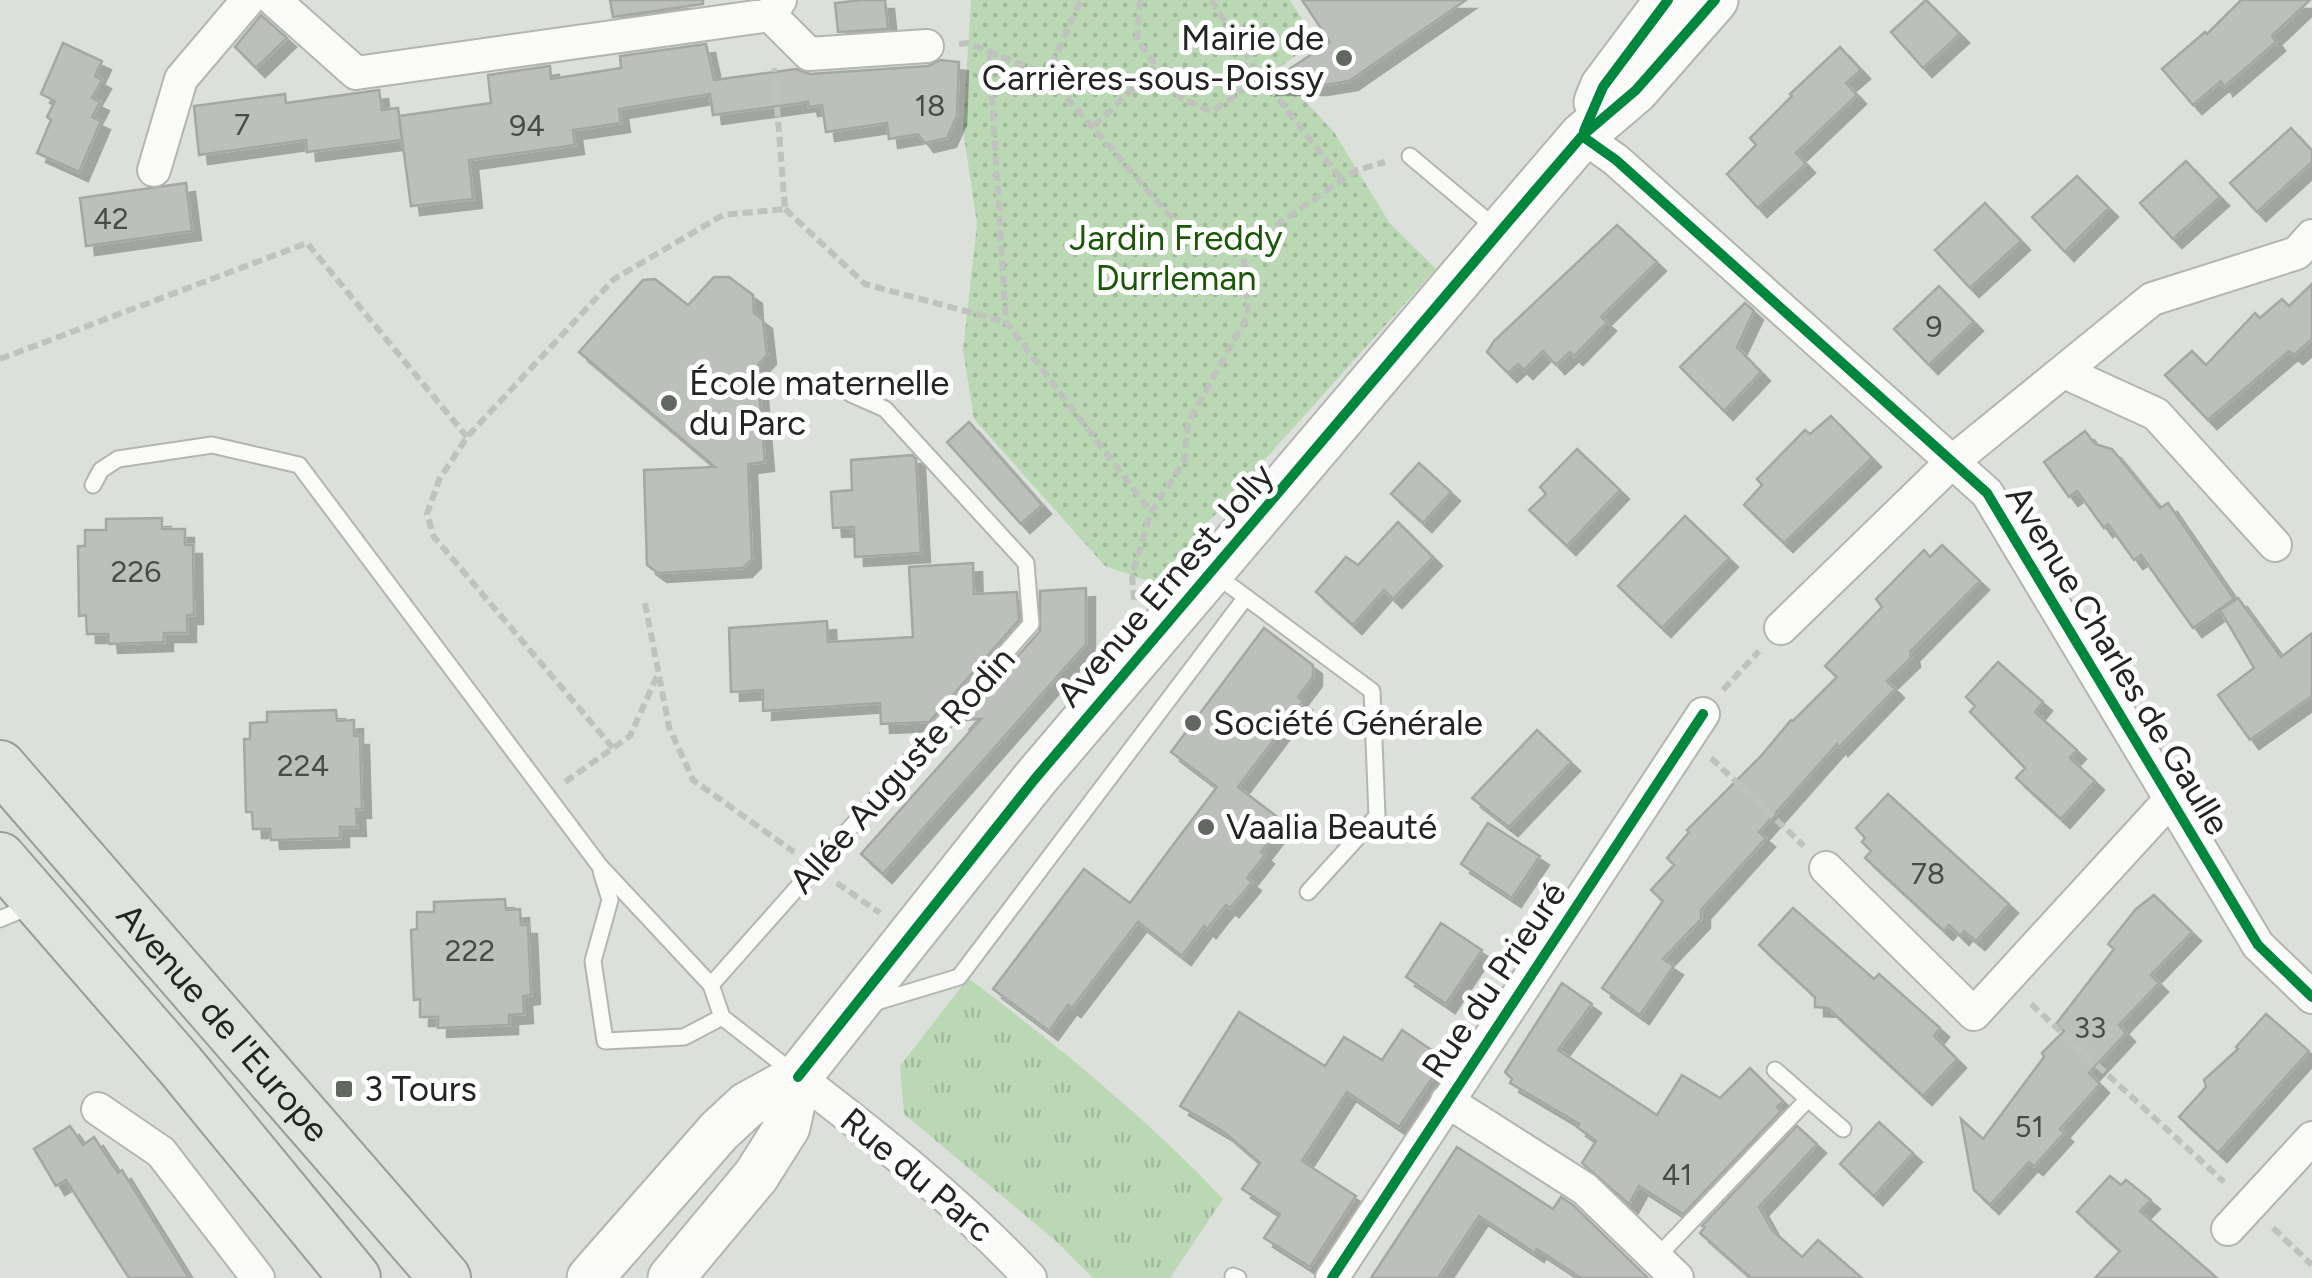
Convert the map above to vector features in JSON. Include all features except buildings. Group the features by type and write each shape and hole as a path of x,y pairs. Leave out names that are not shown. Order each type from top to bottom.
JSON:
{"main road":[{"name":"Avenue de l'Europe","path":"0,766 445,1278"},
{"name":"Avenue de l'Europe","path":"0,858 20,911 180,1065 355,1278"}],"street":[{"path":"154,170 181,79 248,0"},
{"path":"274,0 356,73 774,8 810,54 928,46"},
{"name":"Avenue Ernest Jolly","path":"1582,136 1603,86 1668,0"},
{"name":"Avenue Ernest Jolly","path":"590,1278 729,1122 747,1105 798,1076 1034,780 1229,585 1500,232 1582,136 1636,90 1714,0"},
{"name":"Avenue Charles de Gaulle","path":"1582,136 1616,160 1987,493 2258,945 2310,991"},
{"path":"1781,628 1953,462 2152,299 2307,253"},
{"path":"2064,372 2156,414 2275,544"},
{"name":"Rue du Prieuré","path":"1332,1278 1696,726"},
{"path":"1826,868 1974,1014 2172,799"},
{"name":"Avenue Ernest Jolly","path":"671,1278 756,1176 788,1128 798,1076"},
{"name":"Rue du Parc","path":"798,1076 886,1144 992,1237 1030,1278"},
{"path":"1447,1101 1584,1189 1666,1268"},
{"path":"98,1110 161,1152 258,1278"},
{"path":"2239,1217 2312,1138"}],"lane":[{"path":"1410,156 1500,232"},
{"name":"Allée Auguste Rodin","path":"712,985 1031,624 1026,563 886,409 850,394"},
{"path":"93,485 101,470 118,459 212,445 298,465 600,865 712,985 722,1017 798,1076"},
{"path":"850,1010 959,978 1229,585 1372,692 1377,816 1308,892"},
{"path":"600,865 610,900 594,961 604,1040 684,1037 722,1017"},
{"path":"1775,1070 1842,1130"},
{"path":"1666,1268 1808,1099"}],"path":[{"path":"1046,75 1081,0"},
{"path":"1140,0 1136,40 1181,98 1212,112 1261,77"},
{"path":"1211,0 1261,77 1342,180"},
{"path":"774,8 785,209 865,284 1006,322"},
{"path":"968,43 1046,75 1168,214 1211,248 1243,248 1357,170"},
{"path":"989,51 1006,322 1150,512"},
{"path":"1094,126 1156,66"},
{"path":"612,748 434,537 427,514 438,480 468,437 614,278 723,215 785,209"},
{"path":"0,359 307,243 468,437"},
{"path":"1132,576 1150,512 1184,462 1188,423 1248,315 1243,248"},
{"path":"645,602 668,727 693,780 910,934"},
{"path":"1781,628 1696,726 1826,868"},
{"path":"547,794 630,736 658,673"},
{"path":"2005,980 2239,1217 2312,1265"}],"green space":[{"name":"Jardin Freddy Durrleman","path":"971,0 1290,0 1316,41 1276,70 1334,132 1389,222 1436,269 1154,583 1105,566 974,419 963,350 977,224 963,130"},
{"path":"968,978 1100,1083 1223,1199 1170,1278 1093,1278 1058,1243 904,1114 900,1066"}],"cycle path":[{"path":"1584,131 1603,87 1668,0"},
{"path":"798,1077 1034,780 1509,221 1582,136 1636,90 1715,0"},
{"path":"1582,136 1616,160 1987,493 2258,945 2312,997"},
{"path":"1332,1278 1703,714"}],"place":[{"name":"Mairie de Carrières-sous-Poissy","path":"1344,58"},
{"name":"École maternelle du Parc","path":"669,403"},
{"name":"Société Générale","path":"1193,723"},
{"name":"Vaalia Beauté","path":"1206,827"},
{"name":"3 Tours","path":"344,1089"}]}
